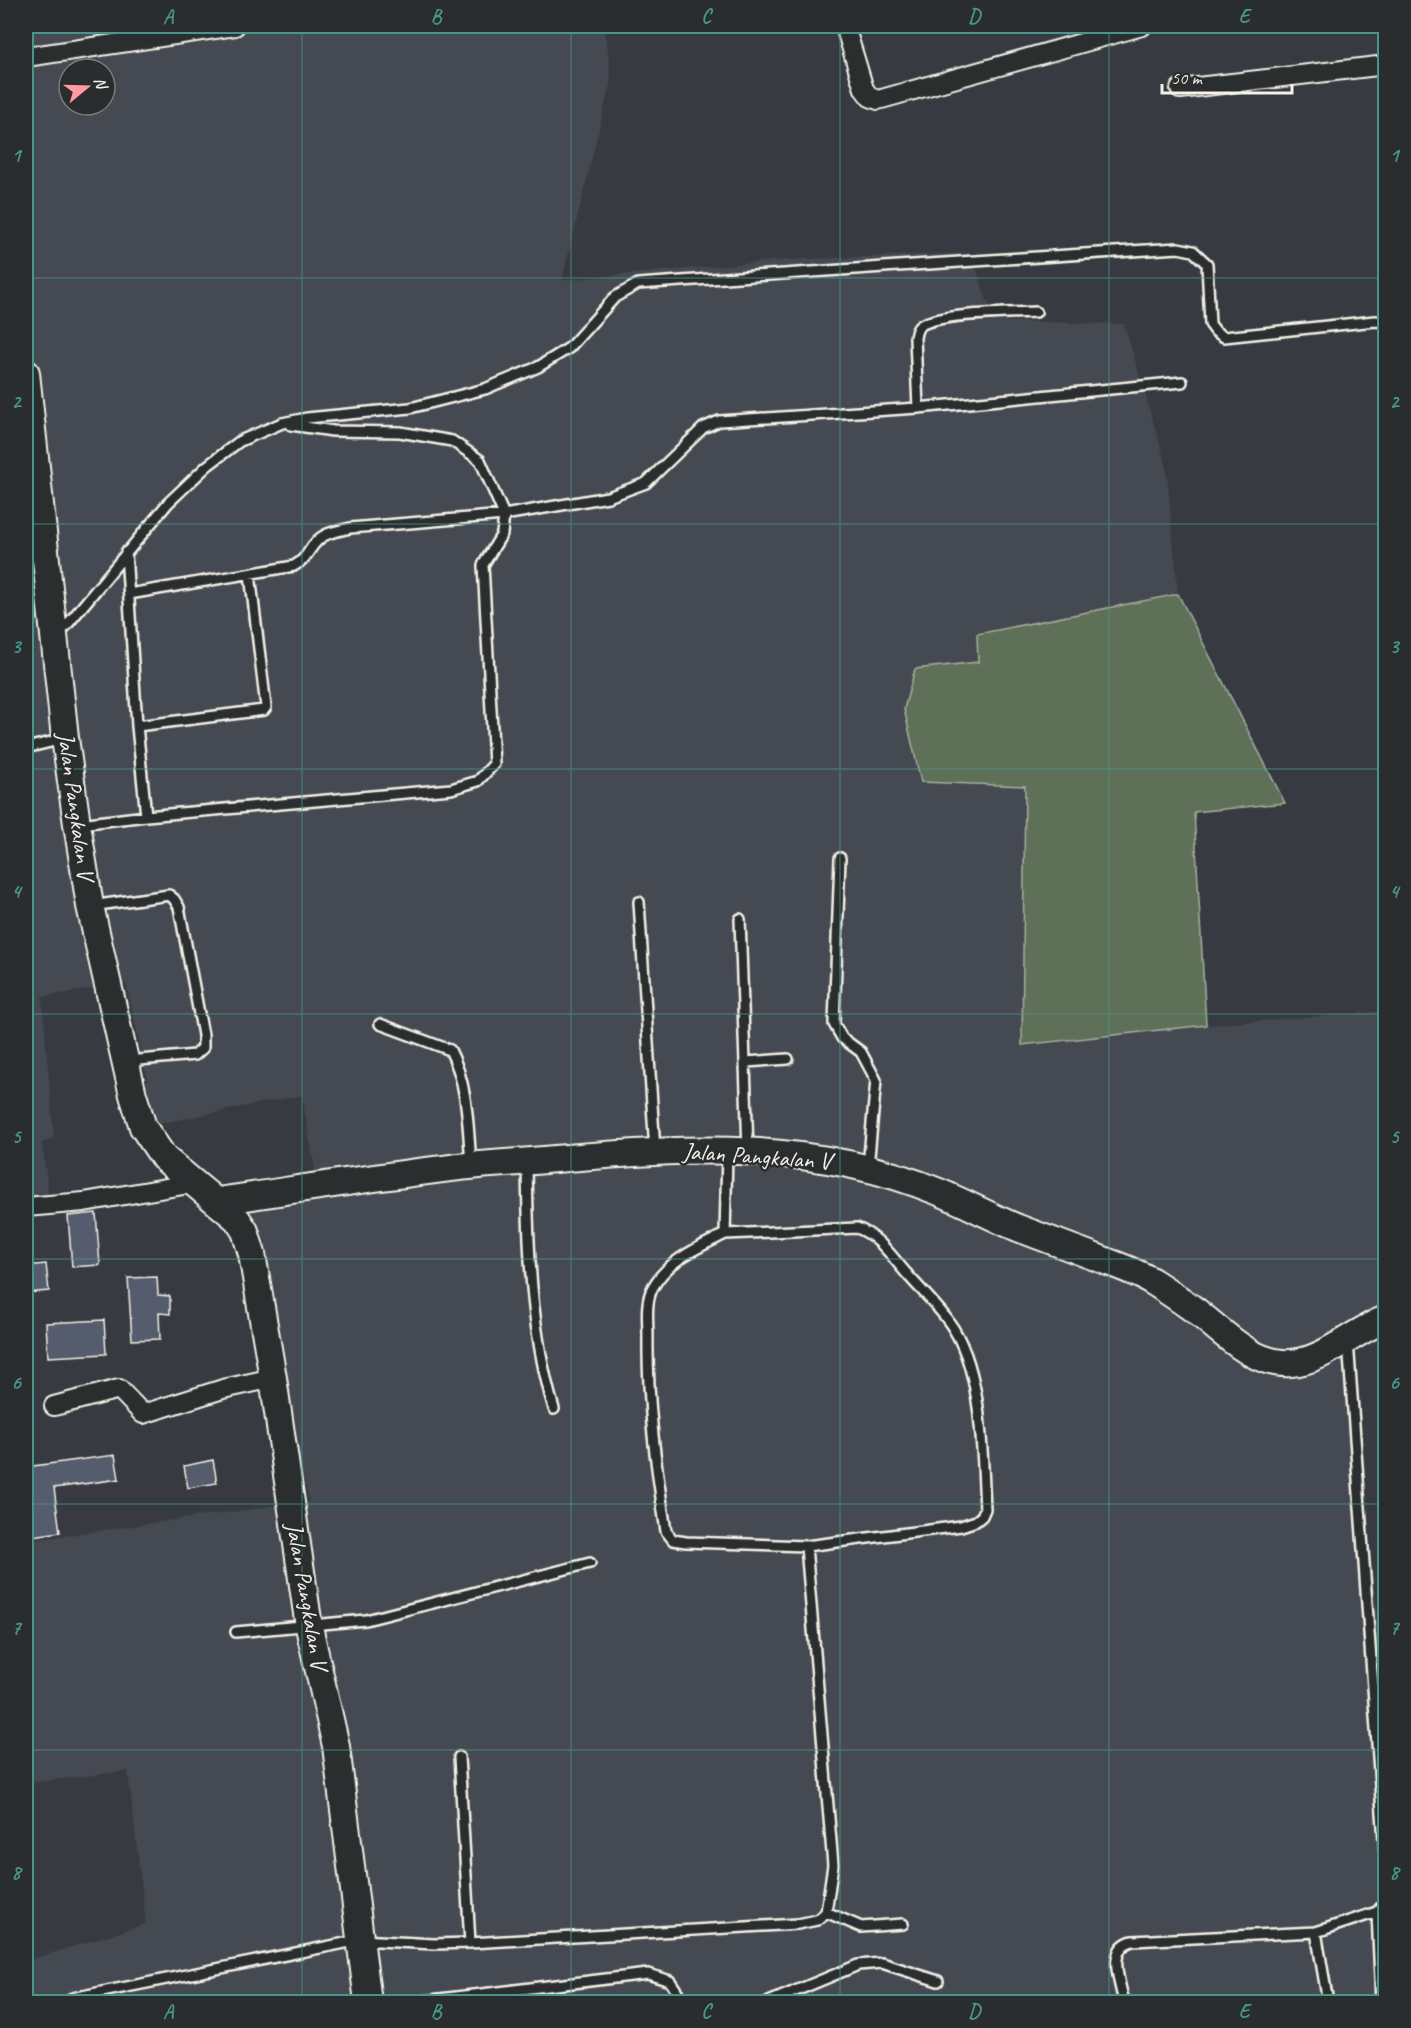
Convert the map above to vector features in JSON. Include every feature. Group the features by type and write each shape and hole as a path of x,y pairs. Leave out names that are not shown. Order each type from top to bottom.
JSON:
{"street":[{"path":"26,57 235,26"},
{"path":"845,26 864,88 870,97 878,100 1142,26"},
{"path":"1180,89 1386,65"},
{"name":"Jalan Pangkalan V","path":"26,373 36,557 55,637 65,738 90,906 133,1095 143,1127 164,1158 237,1219 249,1246 273,1378 309,1627 336,1746 368,2002"},
{"name":"Jalan Pangkalan V","path":"218,1202 471,1166 655,1151 738,1150 810,1156 868,1168 941,1192 1013,1226 1140,1274 1193,1309 1243,1348 1259,1357 1280,1363 1292,1363 1317,1355 1348,1339 1370,1324 1386,1319"},
{"path":"26,1207 84,1202 195,1183"},
{"path":"54,1406 119,1389 143,1414 223,1389 273,1378"}],"lane":[{"path":"55,637 168,503 207,466 240,441 282,423 307,418 410,408 485,389 538,367 569,348 615,297 638,284 1178,248 1193,251 1207,264 1210,324 1224,337 1375,321 1386,322"},
{"path":"918,408 915,338 918,328 923,324 955,316 1036,312"},
{"path":"129,594 294,566 305,560 317,541 330,533 350,528 504,515 608,497 646,483 702,428 719,422 918,408 1182,382"},
{"path":"77,824 451,789 478,781 494,764 483,565 502,534 504,515 480,460 452,441 400,432 333,431 282,423"},
{"path":"126,552 137,726 146,816"},
{"path":"137,726 264,710 266,707 250,574"},
{"path":"26,748 65,738"},
{"path":"840,858 834,1024 842,1038 861,1052 876,1080 868,1168"},
{"path":"90,906 169,895 179,907 203,1035 203,1048 195,1055 126,1061"},
{"path":"639,902 655,1151"},
{"path":"725,1234 738,1150 746,1062 740,919"},
{"path":"380,1024 450,1050 458,1066 467,1117 471,1166"},
{"path":"746,1062 788,1059"},
{"path":"527,1162 531,1274 538,1342 554,1409"},
{"path":"857,1228 868,1232 882,1245 950,1322 961,1342 976,1395 986,1509 982,1516 976,1521 946,1529 806,1546 673,1540 666,1531 653,1452 648,1378 648,1301 658,1281 675,1261 725,1234 857,1228"},
{"path":"1348,1339 1386,1868"},
{"path":"72,1998 360,1940 434,1944 470,1943 798,1924 817,1920 826,1912 832,1865 806,1546"},
{"path":"236,1632 366,1620 590,1563"},
{"path":"459,1757 470,1943"},
{"path":"1124,2002 1116,1962 1117,1951 1124,1943 1316,1932 1377,1912 1386,1902"},
{"path":"826,1912 861,1927 903,1924"},
{"path":"1377,1912 1381,2002"},
{"path":"1316,1932 1328,2002"},
{"path":"769,2002 858,1965 882,1963 938,1981"},
{"path":"414,2002 648,1974 670,1981 684,2002"}],"shaded area":[{"path":"26,26 605,26 611,80 562,280 784,260 971,253 994,321 1124,324 1166,464 1178,594 977,634 978,662 915,669 921,782 1025,786 1022,1045 1206,1025 1385,1011 1385,1310 1351,1324 1370,1558 1386,1674 1385,2002 26,2002 26,1961 146,1924 128,1771 26,1783 26,1541 309,1501 258,1279 266,1240 226,1186 316,1176 302,1095 143,1127 147,1077 126,983 42,997 54,1138 42,1143 49,1197 26,1200"}],"green space":[{"path":"1178,594 1285,803 1194,812 1206,1025 1022,1045 1025,786 921,782 904,709 915,669 978,662 977,634"}],"building":[{"path":"96,1213 100,1265 72,1267 68,1216"},
{"path":"46,1264 49,1291 26,1293 26,1266"},
{"path":"157,1277 158,1295 170,1296 170,1314 159,1313 160,1339 132,1340 128,1278"},
{"path":"104,1320 106,1354 48,1357 46,1323"},
{"path":"115,1455 119,1479 54,1488 60,1532 26,1537 26,1467"},
{"path":"213,1460 217,1483 188,1488 184,1466"}]}
